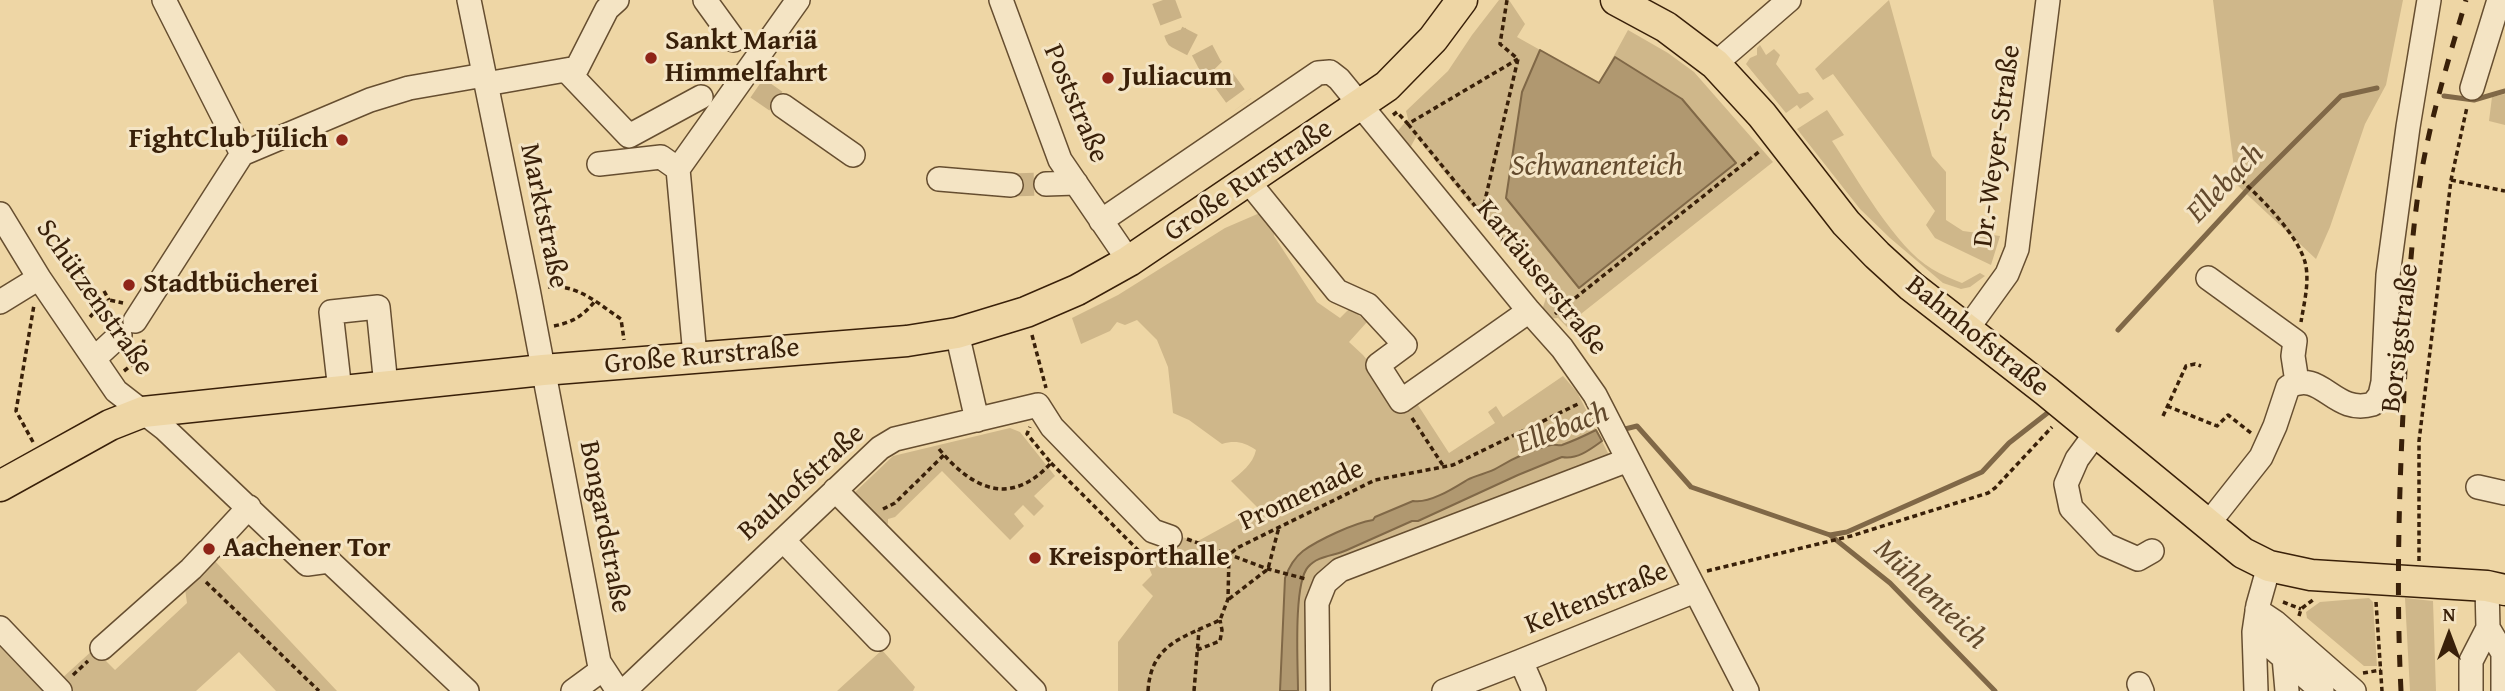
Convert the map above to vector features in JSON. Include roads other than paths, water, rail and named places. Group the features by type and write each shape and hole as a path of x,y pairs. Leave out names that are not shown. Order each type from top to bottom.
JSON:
{"main road":[{"name":"Große Rurstraße","path":"0,486 110,425 143,412 626,362 907,341 957,332 1026,312 1077,290 1129,261 1361,105 1401,75 1462,0"},
{"name":"Bahnhofstraße","path":"1616,0 1666,27 1715,64 1762,115 1846,223 1911,286 1968,328 2243,553 2269,566 2311,575 2419,580 2496,588"}],"street":[{"path":"164,0 242,155"},
{"name":"Marktstraße","path":"469,0 543,370"},
{"path":"95,358 128,328 242,155 370,100 409,88 578,68 607,9 618,0"},
{"path":"705,0 734,40"},
{"path":"695,356 678,169 750,82 798,0"},
{"name":"Poststraße","path":"1001,0 1060,160 1129,261"},
{"path":"1715,64 1788,0"},
{"name":"Dr.-Weyer-Straße","path":"1968,328 2007,274 2017,249 2048,0"},
{"path":"2208,524 2260,457 2288,387 2297,382 2318,385 2339,402 2351,407 2373,404 2380,395 2383,382 2388,275 2408,127 2430,0"},
{"path":"2470,97 2499,0"},
{"path":"566,70 629,136 701,97"},
{"name":"Große Rurstraße","path":"1101,221 1318,74 1330,72 1361,105"},
{"name":"Kartäuserstraße","path":"1361,105 1562,348 1595,395 1747,691"},
{"path":"783,106 853,155"},
{"path":"599,164 661,157 678,169"},
{"path":"939,179 1012,185"},
{"path":"1248,181 1337,291 1368,305 1405,345 1378,365 1401,401 1535,318"},
{"path":"1046,184 1076,183"},
{"name":"Schützenstraße","path":"0,214 39,278 116,391 165,429 307,564 329,561 467,691"},
{"path":"0,302 39,278"},
{"path":"2208,278 2295,341 2293,356 2297,382"},
{"path":"340,391 331,312 378,307 386,386"},
{"path":"957,332 977,420"},
{"name":"Bongardstraße","path":"543,370 599,662 621,691"},
{"name":"Bauhofstraße","path":"621,691 835,490 895,439 1038,405 1052,427 1153,531 1170,537"},
{"path":"2096,433 2077,459 2066,484 2071,508 2106,545 2138,559 2152,551"},
{"path":"1318,691 1317,603 1325,583 1340,570 1624,451"},
{"path":"2478,487 2505,493"},
{"path":"835,490 1034,691"},
{"path":"102,648 191,569 249,507"},
{"path":"783,540 878,639"},
{"path":"2256,691 2256,621 2269,566"},
{"name":"Keltenstraße","path":"1444,691 1521,662 1692,583"},
{"path":"2471,691 2472,661 2488,628 2496,588"},
{"path":"2256,621 2284,657 2322,691"},
{"path":"2256,621 2276,622 2356,685"},
{"path":"0,628 60,691"},
{"path":"2488,628 2503,653 2504,691"},
{"path":"2284,657 2290,688"},
{"path":"1521,662 1534,691"},
{"path":"573,691 603,669"}],"water":[{"name":"Schwanenteich","path":"1540,50 1599,83 1615,57 1682,99 1736,163 1579,288 1506,198 1522,92"},
{"path":"1596,430 1602,441 1584,453 1562,457 1418,521 1412,521 1312,563 1303,576 1298,607 1298,691 1280,691 1285,578 1292,563 1303,551 1336,532 1373,520 1413,501 1441,495 1471,478 1530,452 1551,445 1562,445"}],"waterway":[{"name":"Ellebach","path":"2118,330 2250,187 2341,96 2377,88"},
{"name":"Ellebach","path":"2444,96 2474,100 2505,91"},
{"name":"Ellebach","path":"1621,430 1637,426 1691,487 1830,535 1847,532 1982,472 2009,443 2050,411"},
{"name":"Mühlenteich","path":"1830,535 1890,583 1995,691"}],"tunnel":[{"path":"1163,0 1177,37 1202,50 1211,67 1242,105"},
{"path":"757,88 783,106"},
{"path":"1011,185 1046,184"}],"railway":[{"path":"2401,691 2400,505 2411,256 2425,153 2466,0"}],"place":[{"name":"Sankt Mariä Himmelfahrt","path":"651,58"},
{"name":"Juliacum","path":"1108,78"},
{"name":"FightClub Jülich","path":"342,140"},
{"name":"Stadtbücherei","path":"129,285"},
{"name":"Aachener Tor","path":"209,549"},
{"name":"Kreisporthalle","path":"1035,558"}]}
